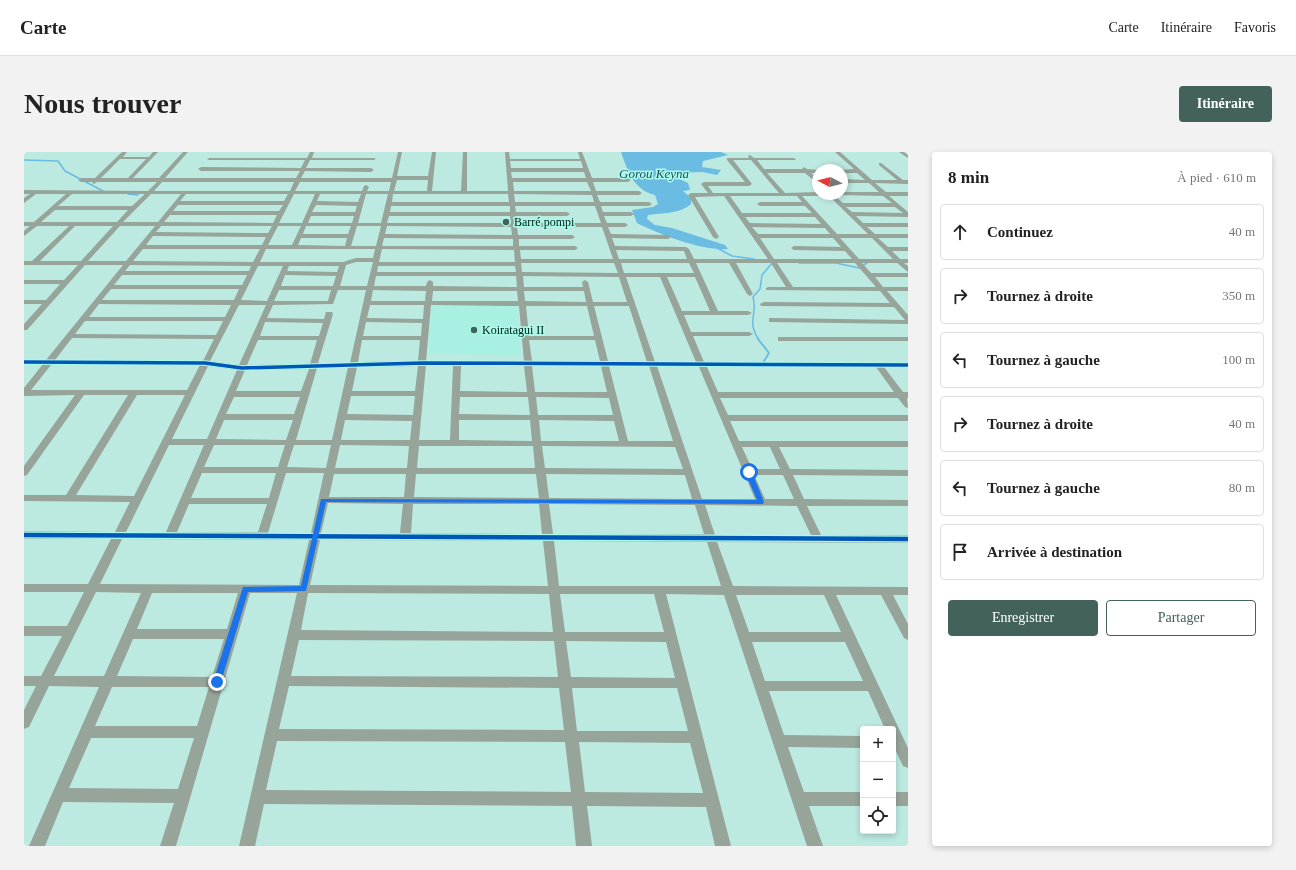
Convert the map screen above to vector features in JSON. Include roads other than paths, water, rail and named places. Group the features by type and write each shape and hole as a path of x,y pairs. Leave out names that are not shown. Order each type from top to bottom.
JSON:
{"street":[{"path":"84,192 125,152"},
{"path":"129,180 156,152"},
{"path":"24,328 118,224 150,192 186,152"},
{"path":"192,180 215,152"},
{"path":"244,193 270,152"},
{"path":"348,248 377,152"},
{"path":"247,846 400,152"},
{"path":"429,193 434,152"},
{"path":"464,193 465,152"},
{"path":"507,152 528,364 584,846"},
{"path":"580,152 815,846"},
{"path":"746,152 783,194"},
{"path":"787,152 812,176"},
{"path":"837,152 908,215"},
{"path":"901,152 908,157"},
{"path":"209,159 265,159 310,156 374,159"},
{"path":"24,723 310,156"},
{"path":"119,158 150,158"},
{"path":"711,194 704,184 749,184 729,159 794,159"},
{"path":"507,160 583,160"},
{"path":"881,164 905,182"},
{"path":"201,169 371,170"},
{"path":"508,170 586,170"},
{"path":"762,171 812,171"},
{"path":"848,171 859,171"},
{"path":"81,180 368,180 431,178"},
{"path":"509,180 628,180"},
{"path":"848,182 905,182"},
{"path":"24,192 639,194"},
{"path":"24,202 35,192"},
{"path":"24,234 71,192"},
{"path":"24,392 184,192"},
{"path":"294,248 318,193"},
{"path":"435,214 437,193"},
{"path":"562,193 566,204 578,261"},
{"path":"716,237 690,196 693,194 812,194"},
{"path":"725,194 756,236 791,289"},
{"path":"752,194 768,214"},
{"path":"798,194 908,319"},
{"path":"848,194 908,194"},
{"path":"836,200 908,270"},
{"path":"176,202 287,203"},
{"path":"313,204 361,204"},
{"path":"389,204 649,204"},
{"path":"760,204 807,204"},
{"path":"841,205 897,205"},
{"path":"53,208 133,208"},
{"path":"168,213 281,213"},
{"path":"309,214 358,214"},
{"path":"386,214 567,214"},
{"path":"601,214 631,214"},
{"path":"740,214 817,215"},
{"path":"850,214 908,215"},
{"path":"24,224 625,225"},
{"path":"34,263 74,224"},
{"path":"748,225 826,226"},
{"path":"862,225 908,225"},
{"path":"151,234 270,235"},
{"path":"299,236 351,236"},
{"path":"381,236 572,237"},
{"path":"608,236 668,237"},
{"path":"756,236 908,236"},
{"path":"140,247 575,248"},
{"path":"612,248 686,249 715,313"},
{"path":"794,248 847,249"},
{"path":"886,249 908,249"},
{"path":"24,263 343,264 356,260 375,266 431,274 697,275"},
{"path":"375,266 578,261 908,261"},
{"path":"732,262 750,294"},
{"path":"193,273 199,263"},
{"path":"170,536 287,263"},
{"path":"97,302 331,303 343,264"},
{"path":"120,273 251,273"},
{"path":"283,273 340,274"},
{"path":"405,537 431,274"},
{"path":"869,274 908,275"},
{"path":"583,275 624,444"},
{"path":"663,275 761,502"},
{"path":"24,282 66,282"},
{"path":"109,287 244,287"},
{"path":"277,288 586,289"},
{"path":"768,289 908,289"},
{"path":"24,302 47,302"},
{"path":"367,303 631,304"},
{"path":"764,304 896,305"},
{"path":"679,313 748,313"},
{"path":"262,536 328,317 263,320"},
{"path":"83,319 228,319"},
{"path":"363,320 426,321"},
{"path":"772,320 908,322"},
{"path":"688,334 749,334"},
{"path":"69,336 219,337"},
{"path":"255,338 322,338"},
{"path":"359,338 424,338"},
{"path":"526,338 598,338"},
{"path":"781,339 908,340"},
{"path":"24,362 205,363 242,368 422,363 908,365"},
{"path":"454,443 457,364"},
{"path":"878,365 904,395 908,405"},
{"path":"24,392 191,393"},
{"path":"24,473 81,392"},
{"path":"69,498 134,393"},
{"path":"231,394 305,394"},
{"path":"347,394 419,394"},
{"path":"456,394 612,395"},
{"path":"715,395 904,395"},
{"path":"221,417 298,417"},
{"path":"342,417 417,418"},
{"path":"455,417 618,418"},
{"path":"725,418 908,418"},
{"path":"166,442 678,444"},
{"path":"737,444 908,444"},
{"path":"773,444 818,539"},
{"path":"198,470 688,472"},
{"path":"749,472 908,472"},
{"path":"24,498 137,498"},
{"path":"323,500 908,503"},
{"path":"185,501 273,501"},
{"path":"24,535 908,539"},
{"path":"24,588 908,591"},
{"path":"37,846 148,589"},
{"path":"168,846 245,589"},
{"path":"659,590 723,846"},
{"path":"828,591 848,637 908,762"},
{"path":"885,591 908,635"},
{"path":"24,631 71,631"},
{"path":"129,634 232,634"},
{"path":"294,635 671,637"},
{"path":"744,637 848,637"},
{"path":"24,681 217,682"},
{"path":"284,681 682,683"},
{"path":"761,686 872,686"},
{"path":"87,732 202,732"},
{"path":"272,735 696,737"},
{"path":"779,741 860,742"},
{"path":"60,795 183,796"},
{"path":"258,797 712,800"},
{"path":"799,799 860,799"},
{"path":"896,799 908,799"}],"water":[{"name":"Gorou Keyna","path":"621,152 721,152 728,155 703,161 702,167 721,170 717,175 702,172 676,173 677,178 688,183 690,190 683,191 691,198 691,204 682,210 648,215 647,219 655,225 672,228 725,245 728,249 694,245 637,223 632,210 653,207 658,204 655,195 642,189 633,179 629,173"}],"waterway":[{"path":"24,160 58,161 65,171 103,191"},
{"path":"128,194 138,195"},
{"path":"717,248 732,256 754,259"},
{"path":"759,340 753,328 753,297 760,289 762,275 773,262"},
{"path":"799,263 836,263 859,268 867,263"},
{"path":"758,339 769,353 764,361"}],"place":[{"name":"Barré pompi","path":"506,222"},
{"name":"Koiratagui II","path":"474,330"}]}
